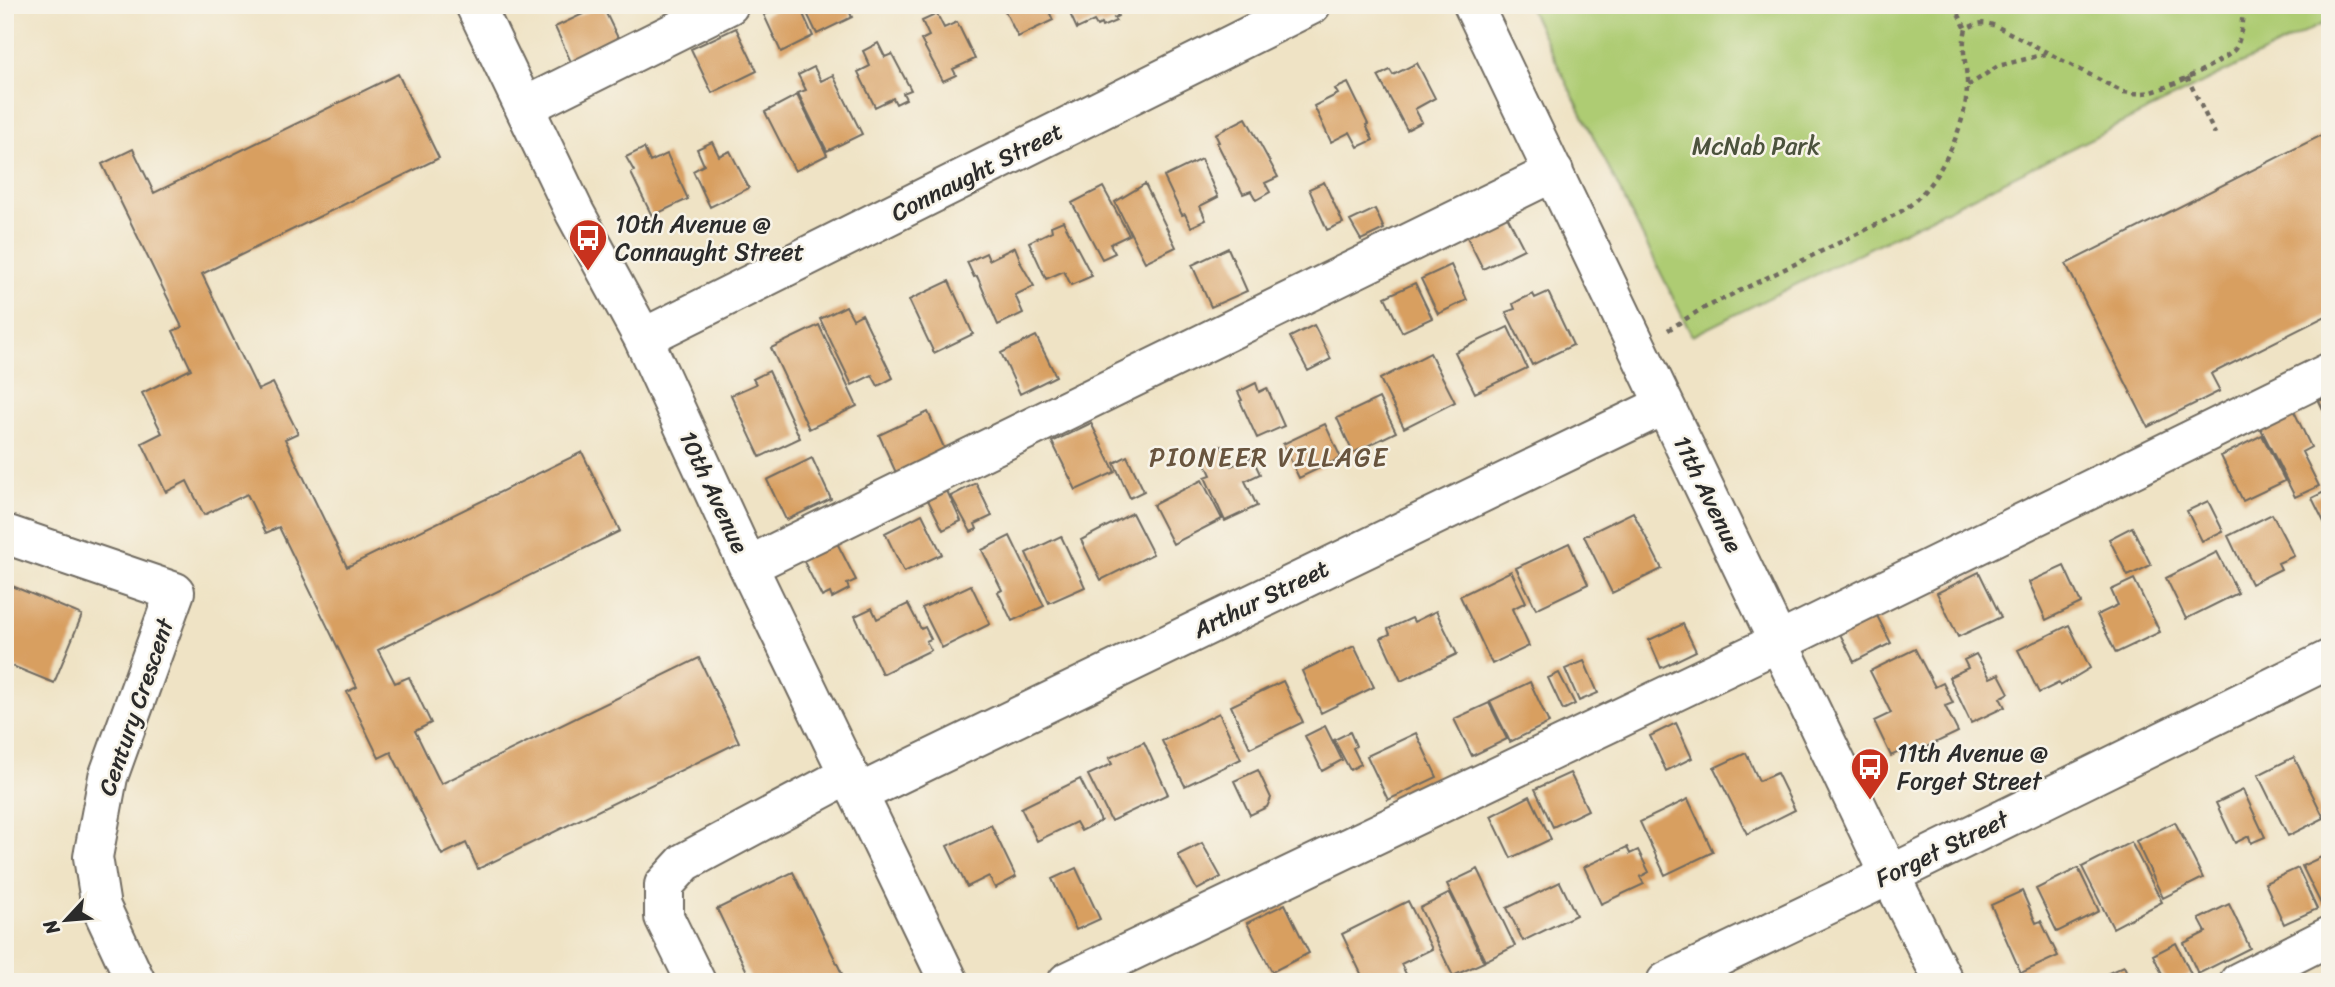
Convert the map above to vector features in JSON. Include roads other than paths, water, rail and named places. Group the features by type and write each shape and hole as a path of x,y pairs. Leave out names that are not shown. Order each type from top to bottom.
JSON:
{"street":[{"name":"10th Avenue","path":"475,5 575,212 643,338 748,566 950,982"},
{"path":"524,107 729,5"},
{"name":"Connaught Street","path":"643,338 1311,5"},
{"name":"11th Avenue","path":"1473,5 1944,982"},
{"path":"748,566 1554,172"},
{"path":"1067,982 1779,642 2330,372"},
{"name":"Arthur Street","path":"853,784 1664,405"},
{"name":"Century Crescent","path":"5,534 175,592 108,777 93,857 101,907 136,982"},
{"name":"Forget Street","path":"1666,982 2330,659"},
{"path":"696,982 664,917 664,885 685,862 853,784"},
{"path":"2239,982 2330,936"}],"place":[{"name":"10th Avenue @ Connaught Street","path":"588,272"},
{"name":"11th Avenue @ Forget Street","path":"1870,801"}],"district":[{"name":"PIONEER VILLAGE","path":"1269,457"}],"park label":[{"name":"McNab Park","path":"1756,146"}]}
